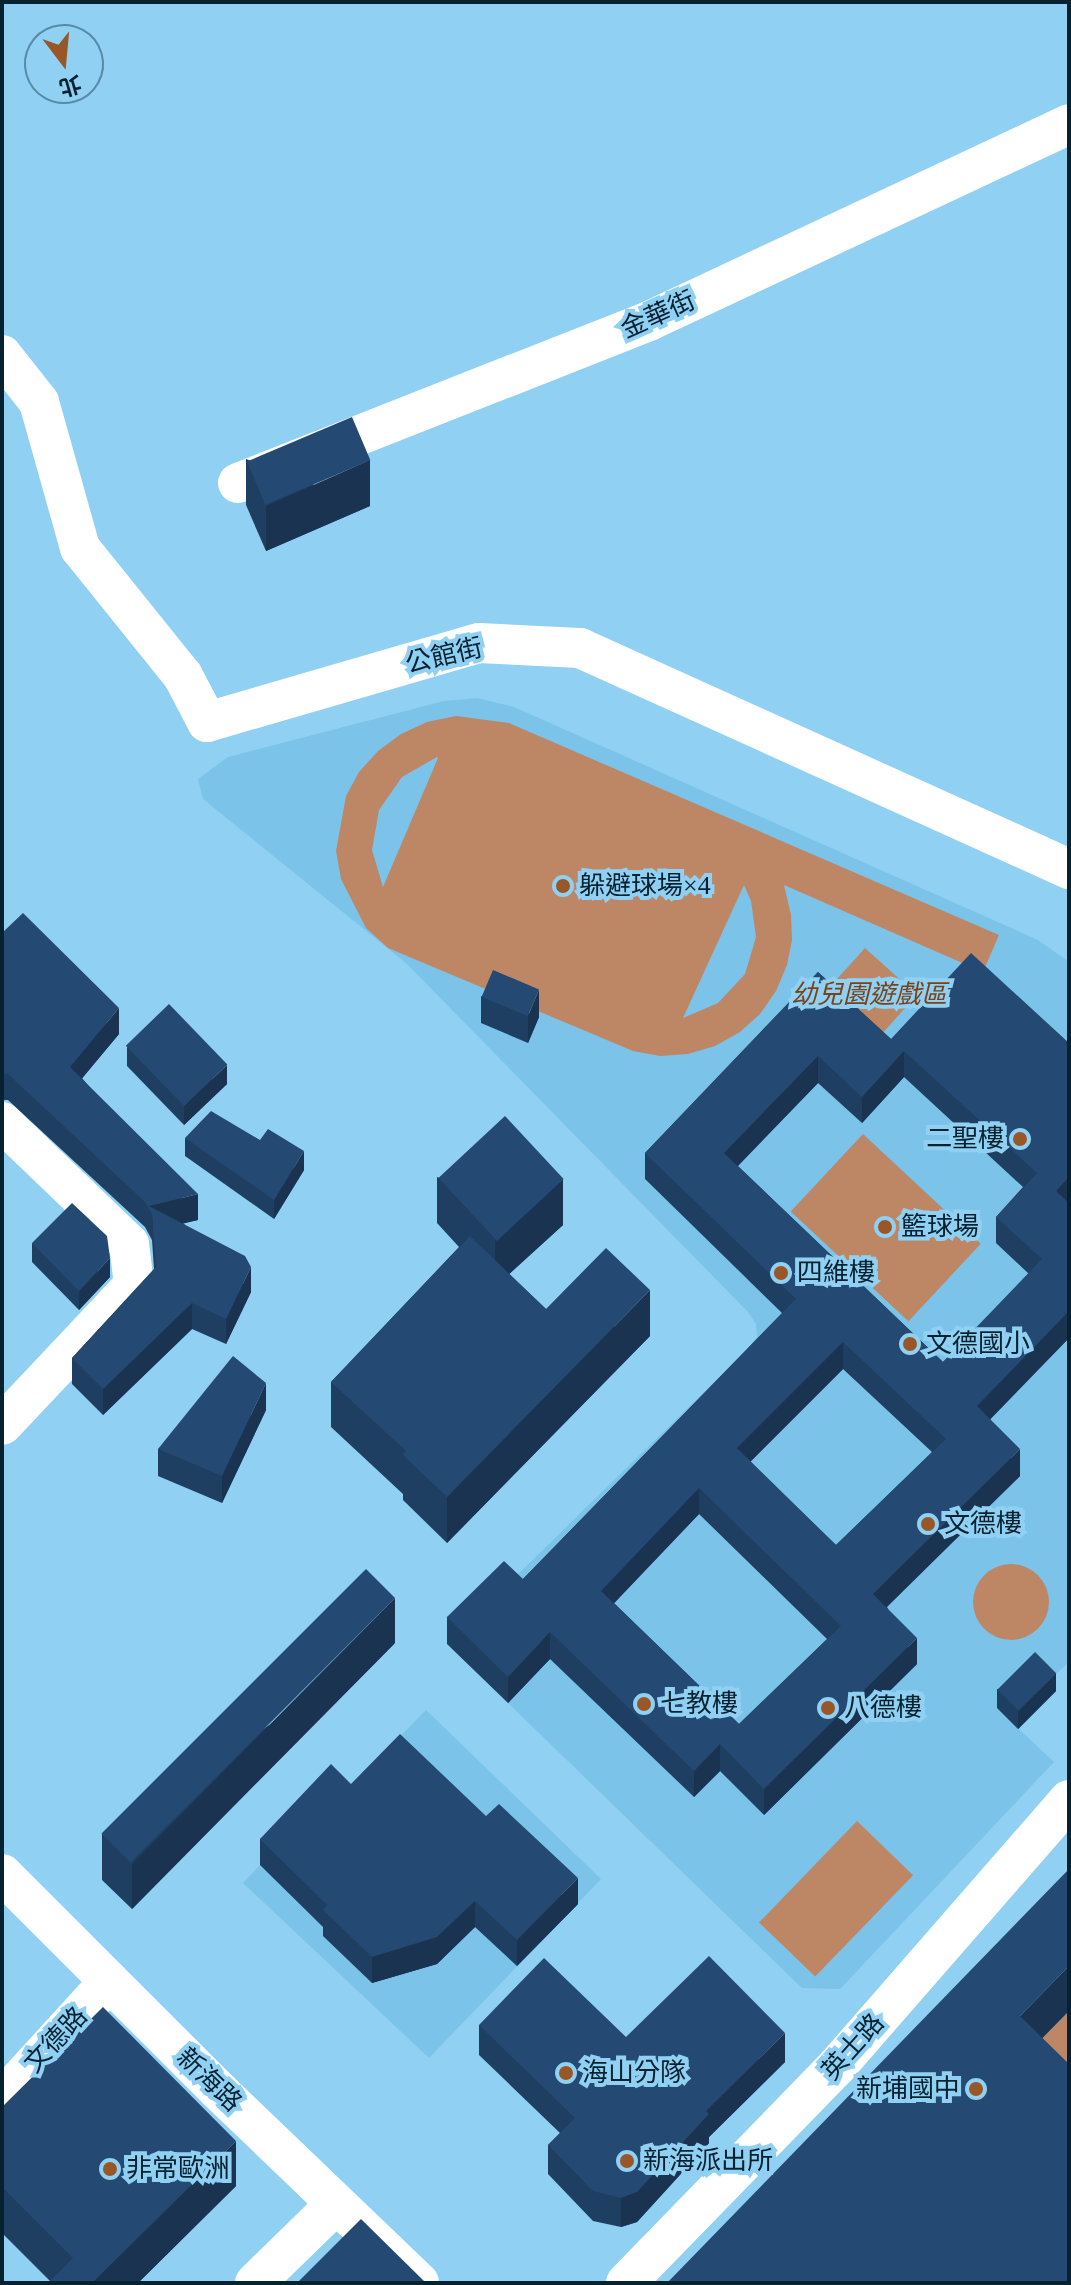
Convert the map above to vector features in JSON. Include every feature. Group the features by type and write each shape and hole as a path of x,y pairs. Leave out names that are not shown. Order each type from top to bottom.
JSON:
{"street":[{"name":"金華街","path":"238,483 649,321 1069,124"},
{"name":"公館街","path":"2,355 39,402 80,548 183,676 207,722 479,643 580,648 1069,869"},
{"path":"2,1122 129,1244 134,1285 2,1425"},
{"name":"英士路","path":"626,2283 837,2066 1069,1800"},
{"name":"新海路","path":"2,1874 419,2283"},
{"name":"文德路","path":"2,2099 109,1982"},
{"path":"255,2283 336,2204"}],"shaded area":[{"name":"文德國小","path":"477,698 514,707 1038,940 1069,962 1069,1662 1047,1682 1056,1691 1019,1729 1054,1762 840,1989 802,1988 508,1703 547,1663 504,1588 746,1351 757,1337 756,1324 748,1312 407,964 203,799 198,779 228,757 444,701"},
{"path":"426,1710 601,1879 429,2058 243,1883 331,1791 340,1798"}],"green space":[{"path":"456,716 509,723 999,935 983,972 784,885 791,915 792,940 787,965 776,991 760,1014 740,1032 715,1046 688,1054 660,1056 633,1051 388,948 366,928 341,879 336,851 346,796 359,772 378,751 401,734 427,722","holes":["438,758 383,887 372,850 379,810 402,777","744,885 751,901 756,937 745,974 718,1003 683,1018"]},
{"name":"幼兒園遊戲區","path":"865,948 917,995 874,1042 822,996"},
{"name":"籃球場","path":"863,1134 981,1244 908,1321 791,1212"},
{"path":"1011,1564 1025,1567 1038,1575 1046,1588 1049,1602 1046,1616 1038,1629 1025,1637 1011,1640 997,1637 984,1629 976,1616 973,1602 976,1588 984,1575 997,1567"},
{"path":"857,1821 913,1875 815,1977 759,1922"},
{"path":"1069,2011 1069,2109 1020,2061"}],"building":[{"path":"352,417 370,460 265,505 247,462"},
{"path":"23,913 119,1008 70,1067 198,1194 149,1206 245,1256 251,1267 226,1319 192,1303 103,1389 72,1358 156,1267 152,1214 145,1202 8,1074 2,1074 2,933"},
{"path":"971,953 1069,1043 1069,1177 1056,1191 1069,1203 1069,1311 977,1406 1020,1449 873,1594 917,1638 764,1789 720,1744 694,1771 550,1632 508,1677 447,1617 504,1561 523,1579 796,1299 645,1153 818,972 891,1039","holes":["904,1051 1037,1173 996,1217 1042,1259 943,1362 724,1153 818,1056 862,1097","843,1342 946,1439 836,1545 737,1448","699,1488 841,1626 739,1724 601,1591"]},
{"path":"493,970 539,990 528,1016 482,997"},
{"path":"169,1004 227,1064 184,1106 126,1046"},
{"path":"211,1111 260,1140 268,1129 304,1151 274,1200 185,1138"},
{"path":"505,1116 564,1179 497,1241 438,1178"},
{"path":"72,1203 107,1236 110,1258 79,1291 32,1243"},
{"path":"470,1236 546,1309 606,1248 650,1290 447,1497 403,1455 406,1451 331,1382"},
{"path":"233,1356 266,1383 222,1476 158,1449"},
{"path":"366,1569 395,1598 131,1862 102,1833"},
{"path":"1035,1652 1056,1673 1019,1711 998,1689"},
{"path":"400,1734 486,1816 499,1804 578,1878 517,1940 475,1901 437,1937 372,1957 323,1910 327,1905 260,1839 331,1764 351,1784"},
{"name":"新埔國中","path":"1069,1869 1069,1966 1020,2016 1069,2064 1069,2283 668,2282"},
{"path":"709,1956 785,2033 706,2111 709,2114 637,2192 621,2198 593,2191 548,2145 575,2118 479,2025 544,1958 626,2037"},
{"name":"非常歐洲","path":"103,2007 236,2141 92,2283 48,2283 73,2258 2,2187 2,2107"},
{"path":"361,2219 426,2283 297,2283"}],"place":[{"name":"躲避球場×4","path":"563,886"},
{"name":"二聖樓","path":"1020,1139"},
{"name":"籃球場","path":"885,1227"},
{"name":"四維樓","path":"781,1273"},
{"name":"文德國小","path":"910,1344"},
{"name":"文德樓","path":"928,1524"},
{"name":"七教樓","path":"644,1704"},
{"name":"八德樓","path":"828,1708"},
{"name":"海山分隊","path":"566,2073"},
{"name":"新埔國中","path":"976,2089"},
{"name":"新海派出所","path":"627,2161"},
{"name":"非常歐洲","path":"110,2169"}]}
